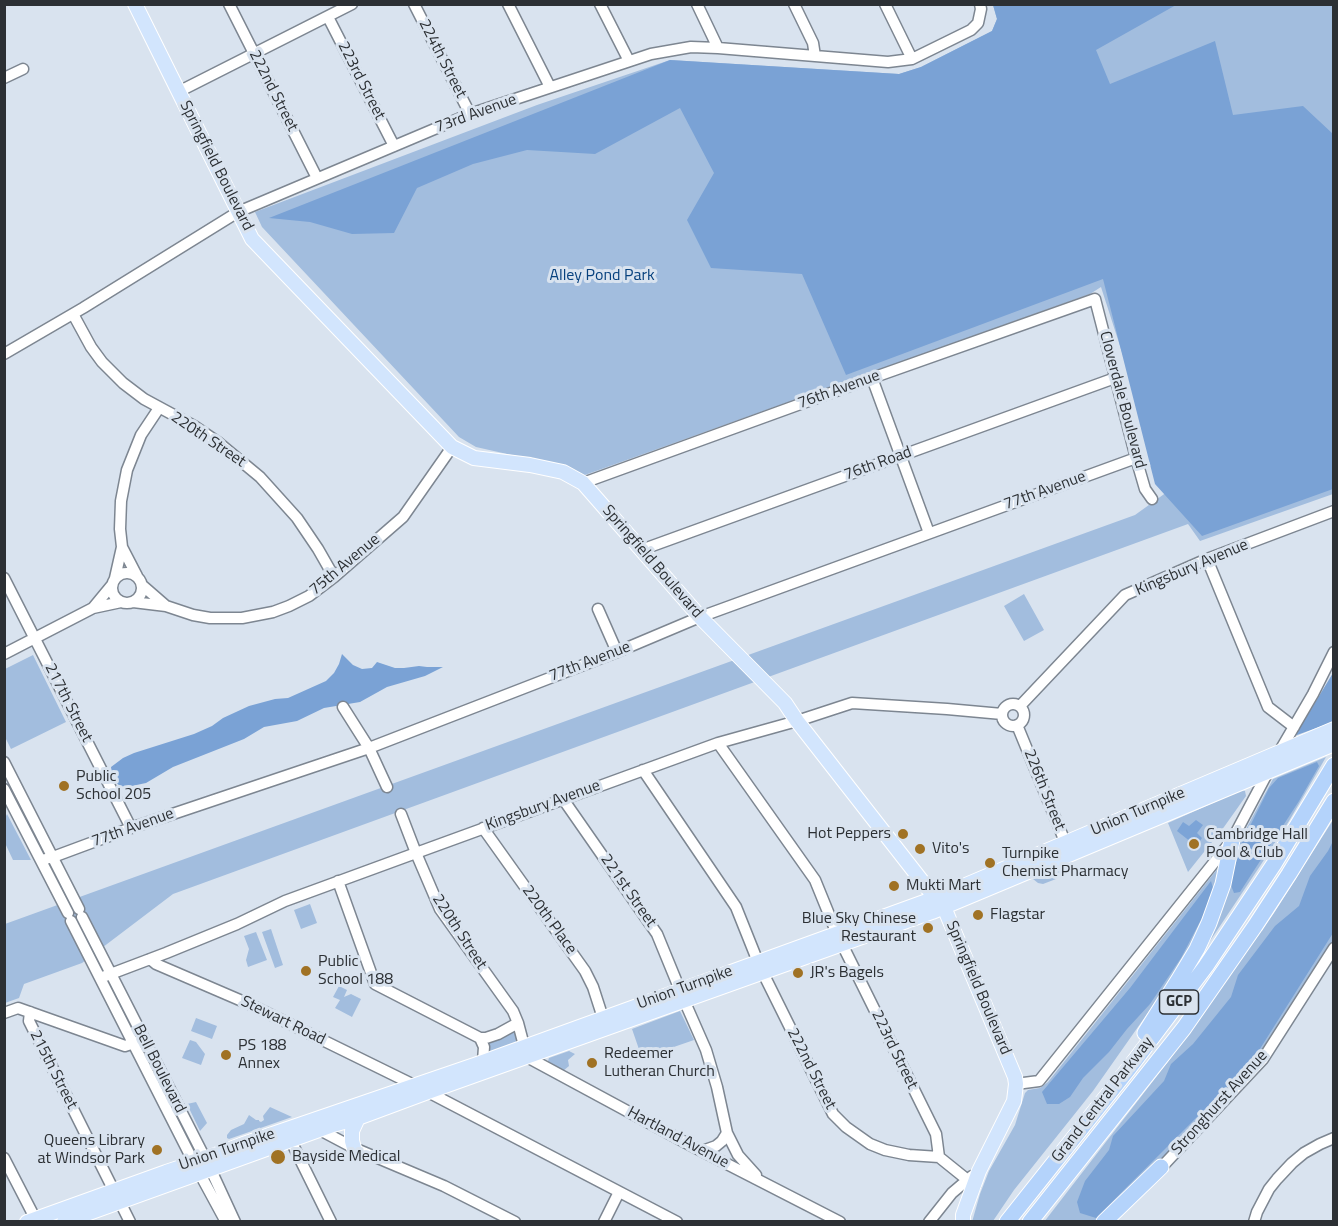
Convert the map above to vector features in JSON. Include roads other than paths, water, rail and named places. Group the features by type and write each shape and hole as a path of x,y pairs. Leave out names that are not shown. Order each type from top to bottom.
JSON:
{"highway":[{"name":"Grand Central Parkway","path":"1007,1221 1130,1067 1206,966 1268,872 1332,767"},
{"name":"Grand Central Parkway","path":"1030,1221 1184,1028 1255,926 1334,801"},
{"path":"1036,1185 1142,1038 1197,949 1223,884 1232,840"},
{"path":"1104,1221 1161,1167"}],"main road":[{"name":"Springfield Boulevard","path":"135,4 252,239 452,447 474,458 563,472 583,483 700,617 785,704 952,923 1016,1084"},
{"name":"Union Turnpike","path":"202,1166 246,1143 483,1061 525,1052 939,903 1334,729"},
{"name":"Union Turnpike","path":"1068,848 1334,744"},
{"name":"Union Turnpike","path":"64,1221 165,1172 202,1166 291,1141 428,1092 603,1018 682,995"},
{"path":"963,1221 971,1183 1014,1101 1016,1084"},
{"path":"354,1148 352,1131 358,1118"},
{"name":"Union Turnpike","path":"33,1221 117,1196"}],"street":[{"name":"222nd Street","path":"229,4 317,178"},
{"path":"178,92 352,4"},
{"name":"224th Street","path":"414,4 470,114"},
{"path":"508,4 550,87"},
{"path":"600,4 629,61"},
{"path":"697,4 718,48"},
{"path":"794,4 813,43 815,56"},
{"path":"885,4 912,59"},
{"name":"73rd Avenue","path":"4,354 238,212 470,114 629,61 668,50 691,47 888,62 912,59 971,30 978,23 980,10"},
{"name":"223rd Street","path":"328,17 394,146"},
{"path":"4,78 23,69"},
{"name":"76th Avenue","path":"583,483 1095,299"},
{"name":"Cloverdale Boulevard","path":"1095,299 1136,458 1152,500"},
{"name":"220th Street","path":"73,314 92,348 113,373 144,399 194,426 219,443 260,477 297,518 334,577"},
{"path":"872,378 929,533"},
{"name":"76th Road","path":"641,550 1115,378"},
{"path":"121,602 113,594 122,548 120,501 127,470 141,435 159,408"},
{"name":"75th Avenue","path":"133,602 166,606 210,618 242,618 289,606 309,596 334,577 403,517 452,447"},
{"name":"77th Avenue","path":"47,859 131,828 369,748 617,652 700,617 1136,458"},
{"name":"Kingsbury Avenue","path":"1020,706 1125,595 1207,559 1334,511"},
{"path":"4,654 93,608 137,600 142,594 140,581 122,548"},
{"path":"1207,559 1268,707 1294,727"},
{"path":"93,608 122,573 126,572 140,581"},
{"name":"217th Street","path":"4,578 131,828"},
{"name":"75th Avenue","path":"140,581 166,606"},
{"path":"598,609 617,652"},
{"path":"1016,1084 1039,1081 1232,840 1334,652"},
{"name":"Kingsbury Avenue","path":"100,978 338,881 718,743 852,703 1002,714"},
{"path":"1008,705 1020,706 1024,716 1023,720 1017,725 1005,722 1003,710 1008,705"},
{"path":"344,707 369,748 387,787"},
{"name":"226th Street","path":"1017,725 1068,848"},
{"name":"223rd Street","path":"718,743 815,880 840,939 936,1134 939,1157"},
{"name":"Bell Boulevard","path":"4,762 47,859 69,917 134,1044 235,1221"},
{"name":"222nd Street","path":"643,770 736,908 760,967 833,1114 846,1127 870,1144 909,1155 939,1157"},
{"name":"Bell Boulevard","path":"4,789 80,913 144,1039 226,1221"},
{"name":"221st Street","path":"563,799 657,934 706,1050 727,1133 738,1155 761,1180"},
{"name":"220th Street","path":"401,814 440,909 513,1011 525,1052"},
{"name":"220th Place","path":"483,828 585,971 603,1018"},
{"path":"338,881 375,984 480,1038 498,1034 518,1023"},
{"name":"Stronghurst Avenue","path":"1115,1221 1161,1167 1263,1059 1334,948"},
{"name":"Stewart Road","path":"150,959 156,964 249,1004 414,1085"},
{"path":"4,1013 18,1008 125,1046 144,1039"},
{"name":"215th Street","path":"30,1012 29,1020 130,1221"},
{"path":"480,1038 484,1047 483,1061"},
{"name":"Hartland Avenue","path":"525,1052 702,1151 840,1221"},
{"path":"428,1092 677,1221"},
{"path":"320,1130 354,1148 444,1186 515,1221"},
{"path":"702,1151 716,1146 727,1133"},
{"path":"1254,1221 1269,1189 1292,1163 1312,1149 1334,1138"},
{"path":"291,1141 331,1221"},
{"path":"929,1221 952,1193 971,1183 939,1157"},
{"path":"4,1158 33,1221"},
{"path":"604,1221 619,1192"}],"place":[{"name":"Public School 205","path":"64,786"},
{"name":"Hot Peppers","path":"903,834"},
{"name":"Cambridge Hall Pool & Club","path":"1194,844"},
{"name":"Vito's","path":"920,849"},
{"name":"Turnpike Chemist Pharmacy","path":"990,863"},
{"name":"Mukti Mart","path":"894,886"},
{"name":"Flagstar","path":"978,915"},
{"name":"Blue Sky Chinese Restaurant","path":"928,928"},
{"name":"Public School 188","path":"306,971"},
{"name":"JR's Bagels","path":"798,973"},
{"name":"PS 188 Annex","path":"226,1055"},
{"name":"Redeemer Lutheran Church","path":"592,1063"},
{"name":"Queens Library at Windsor Park","path":"157,1150"},
{"name":"Bayside Medical","path":"278,1157"}],"park label":[{"name":"Alley Pond Park","path":"602,276"}]}
